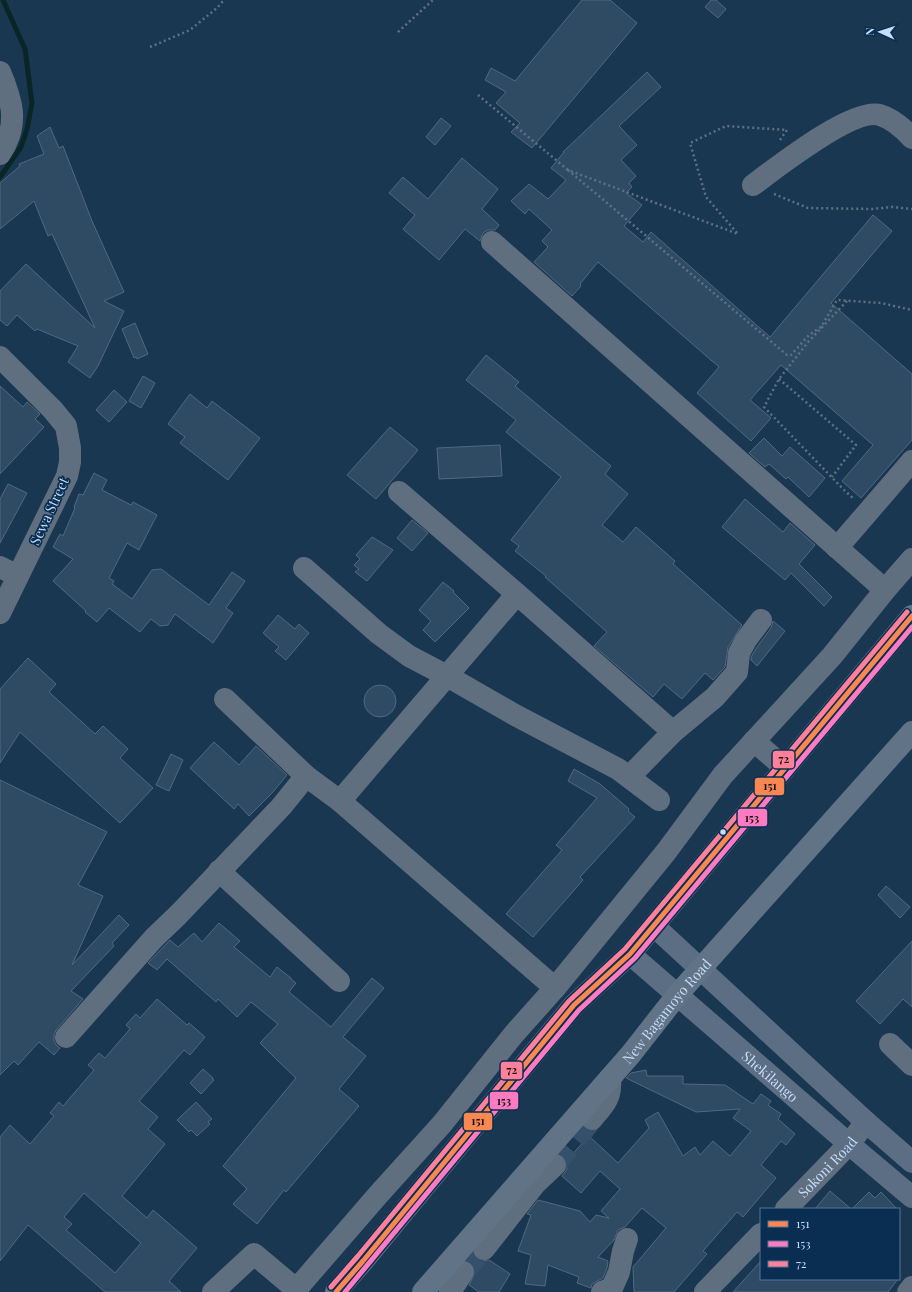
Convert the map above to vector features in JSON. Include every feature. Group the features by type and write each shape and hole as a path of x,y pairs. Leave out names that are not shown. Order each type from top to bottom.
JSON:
{"highway":[{"path":"336,1292 574,1005 630,954 912,616"},
{"name":"New Bagamoyo Road","path":"423,1292 631,1054 678,994 912,732"}],"main road":[{"name":"Shekilango","path":"654,926 866,1122 912,1162"},
{"name":"Shekilango","path":"630,954 912,1197"}],"street":[{"path":"0,72 9,99 12,117 9,136 0,154"},
{"path":"753,185 827,132 859,117 878,114 901,126 912,138"},
{"path":"492,242 885,590"},
{"name":"Sewa Street","path":"0,356 53,410 66,426 70,448 70,462 67,476 9,572 0,613"},
{"path":"837,548 912,461"},
{"path":"399,492 518,594 673,732"},
{"path":"213,1292 254,1254 293,1288 442,1124 514,1034 555,988 666,852 723,774 832,656 912,559"},
{"path":"304,568 385,638 409,656 447,676 515,716 618,769 659,800"},
{"path":"340,801 518,594"},
{"path":"629,777 673,732 715,697 737,672 739,653 746,640 761,620"},
{"path":"225,700 306,776 340,801 555,988"},
{"path":"754,741 785,768"},
{"path":"66,1037 154,938 178,916 281,807 306,776"},
{"path":"219,871 338,981"},
{"path":"890,1044 912,1065"},
{"path":"592,1119 607,1101 611,1086 610,1078"},
{"name":"Sokoni Road","path":"787,1208 849,1144 866,1122"},
{"path":"484,1249 535,1184 555,1165"},
{"path":"705,1292 760,1235"},
{"path":"602,1292 612,1288 619,1272 627,1239"},
{"path":"450,1292 463,1272"},
{"path":"908,1292 912,1287"}],"path":[{"path":"150,47 190,30 217,8 224,0"},
{"path":"398,32 433,0"},
{"path":"478,95 787,355 791,355 820,327 837,300 881,303 912,310"},
{"path":"568,170 738,234 706,197 690,143"},
{"path":"848,301 809,341 779,380 764,407 844,490 868,511"},
{"path":"779,380 856,445 832,477"}],"building":[{"path":"582,0 610,0 637,23 532,148 511,132 520,123 496,103 506,92 485,80 491,68 515,81"},
{"path":"711,0 716,0 726,9 718,18 705,7"},
{"path":"647,72 661,87 619,126 637,145 621,160 636,176 629,183 632,187 626,193 642,205 624,226 643,242 651,232 770,337 873,215 892,231 831,303 912,374 912,440 861,498 842,481 873,445 781,365 750,400 771,418 751,441 697,393 719,367 598,262 572,296 534,262 548,247 542,241 552,230 529,209 525,214 511,201 529,184 548,199 566,180 551,168 563,152"},
{"path":"441,118 451,126 435,145 426,137"},
{"path":"50,127 59,148 63,146 92,221 124,292 104,301 124,311 98,366 90,378 68,362 78,346 37,329 35,331 17,315 7,326 0,320 0,291 26,264 95,328 52,234 48,236 34,201 0,229 0,183 20,166 19,164 44,154 37,136"},
{"path":"462,158 498,189 482,209 499,225 495,230 488,230 483,233 480,241 465,229 439,260 403,229 415,215 389,193 403,177 428,199"},
{"path":"135,323 148,354 137,359 136,357 134,358 122,329"},
{"path":"486,355 519,382 515,386 611,466 605,474 628,494 602,525 623,542 636,527 675,561 673,564 742,625 728,647 725,667 713,680 705,673 682,699 664,684 653,697 594,646 607,632 545,577 546,576 515,551 519,546 511,540 561,477 506,432 516,420 466,380"},
{"path":"143,376 155,383 141,408 129,401"},
{"path":"0,386 23,407 27,402 40,414 35,419 44,427 0,474"},
{"path":"114,390 127,402 109,422 96,410"},
{"path":"190,394 207,408 212,401 260,438 228,480 180,443 185,437 168,424"},
{"path":"390,427 418,450 376,499 347,475"},
{"path":"764,438 782,456 790,447 825,478 809,497 788,477 786,479 769,464 765,467 749,453"},
{"path":"500,445 502,476 439,479 437,448"},
{"path":"94,473 107,480 102,490 131,505 133,502 157,515 139,550 127,543 109,578 114,581 112,584 132,599 152,570 161,569 209,605 232,572 245,581 226,608 233,613 213,643 175,614 168,625 160,626 151,619 140,632 109,608 97,622 53,581 73,559 53,547 60,534 63,536 75,508 74,507 79,494 83,495"},
{"path":"8,484 27,493 0,543 0,499"},
{"path":"745,499 783,532 790,523 815,545 799,564 832,597 824,606 791,573 785,580 722,527"},
{"path":"412,520 428,533 412,551 397,538"},
{"path":"372,537 393,550 367,581 355,572 359,569 354,565 360,559 356,555"},
{"path":"443,582 454,591 453,592 469,608 435,642 423,630 431,621 419,610"},
{"path":"278,615 295,629 299,624 309,633 286,660 275,651 279,647 263,633"},
{"path":"773,621 785,631 757,666 751,660 751,657 771,628"},
{"path":"28,658 56,684 49,692 95,734 103,726 128,749 120,758 153,788 120,823 20,732 0,763 0,689"},
{"path":"377,685 383,685 392,689 396,701 392,713 383,717 377,717 368,713 364,704 364,698 368,689"},
{"path":"214,742 239,765 256,746 287,775 273,792 249,816 238,804 234,809 190,768"},
{"path":"171,754 183,760 169,791 156,785"},
{"path":"574,769 600,784 629,809 628,811 635,817 580,877 583,880 533,937 506,914 562,850 556,845 597,798 568,781"},
{"path":"0,780 107,832 78,885 103,896 72,965 119,915 129,925 112,943 114,946 71,991 83,999 54,1034 54,1041 60,1048 54,1055 39,1042 18,1065 14,1061 0,1075"},
{"path":"886,886 910,907 900,918 878,895"},
{"path":"219,923 240,941 234,947 270,977 277,967 291,978 296,983 289,992 331,1027 372,978 384,988 343,1037 366,1056 339,1089 359,1106 286,1192 284,1190 257,1224 233,1204 247,1189 223,1166 296,1078 260,1043 278,1024 251,1002 237,1017 218,999 216,1002 167,959 157,970 148,963 170,940 178,947 194,933 202,942"},
{"path":"912,941 912,1007 903,999 880,1024 856,1001"},
{"path":"157,999 187,1025 189,1023 205,1037 190,1055 184,1050 139,1101 158,1117 148,1129 165,1144 122,1196 147,1218 153,1210 197,1248 169,1281 181,1292 105,1292 28,1225 0,1261 0,1137 10,1125 30,1144 54,1116 50,1113 59,1102 63,1106 94,1070 88,1065 99,1053 105,1058 130,1029 126,1025 136,1014 140,1018","holes":["84,1193 141,1243 115,1273 66,1230 72,1224 64,1217"]},
{"path":"203,1069 214,1080 201,1094 190,1083"},
{"path":"646,1070 647,1076 683,1076 683,1084 725,1085 753,1104 761,1094 771,1101 768,1105 781,1114 778,1119 795,1134 786,1145 781,1141 761,1165 776,1178 743,1217 737,1212 703,1251 707,1254 674,1292 634,1292 633,1267 666,1228 642,1208 625,1227 618,1230 614,1240 598,1257 608,1261 607,1268 603,1278 592,1284 591,1288 577,1283 579,1277 548,1265 545,1286 525,1284 531,1255 518,1251 531,1215 527,1214 538,1200 580,1211 590,1222 596,1215 609,1218 601,1211 620,1189 600,1171 581,1193 562,1176 567,1169 566,1161 589,1136 618,1163 649,1128 645,1120 658,1112 683,1156 695,1147 700,1155 713,1141 730,1156 751,1131 733,1118 740,1109 696,1112 626,1078 631,1073"},
{"path":"196,1102 212,1119 208,1122 210,1124 197,1136 191,1130 189,1132 177,1120"},
{"path":"830,1191 850,1208 816,1208"},
{"path":"869,1192 875,1198 881,1192 896,1208 853,1208"},
{"path":"476,1259 482,1261 489,1260 510,1274 499,1292 479,1292 469,1285 475,1273 472,1264"},
{"path":"760,1262 760,1280 897,1280 888,1292 733,1292"}],"waterway":[{"path":"0,177 21,147 27,129 32,103 25,49 3,0"}],"tunnel":[{"path":"555,1165 592,1119"},
{"path":"463,1272 484,1249"}],"transit line":[{"name":"72","path":"331,1287 569,1001 625,949 907,612"},
{"name":"151","path":"336,1292 574,1005 630,954 912,616"},
{"name":"153","path":"345,1292 579,1010 635,958 912,627"}]}
